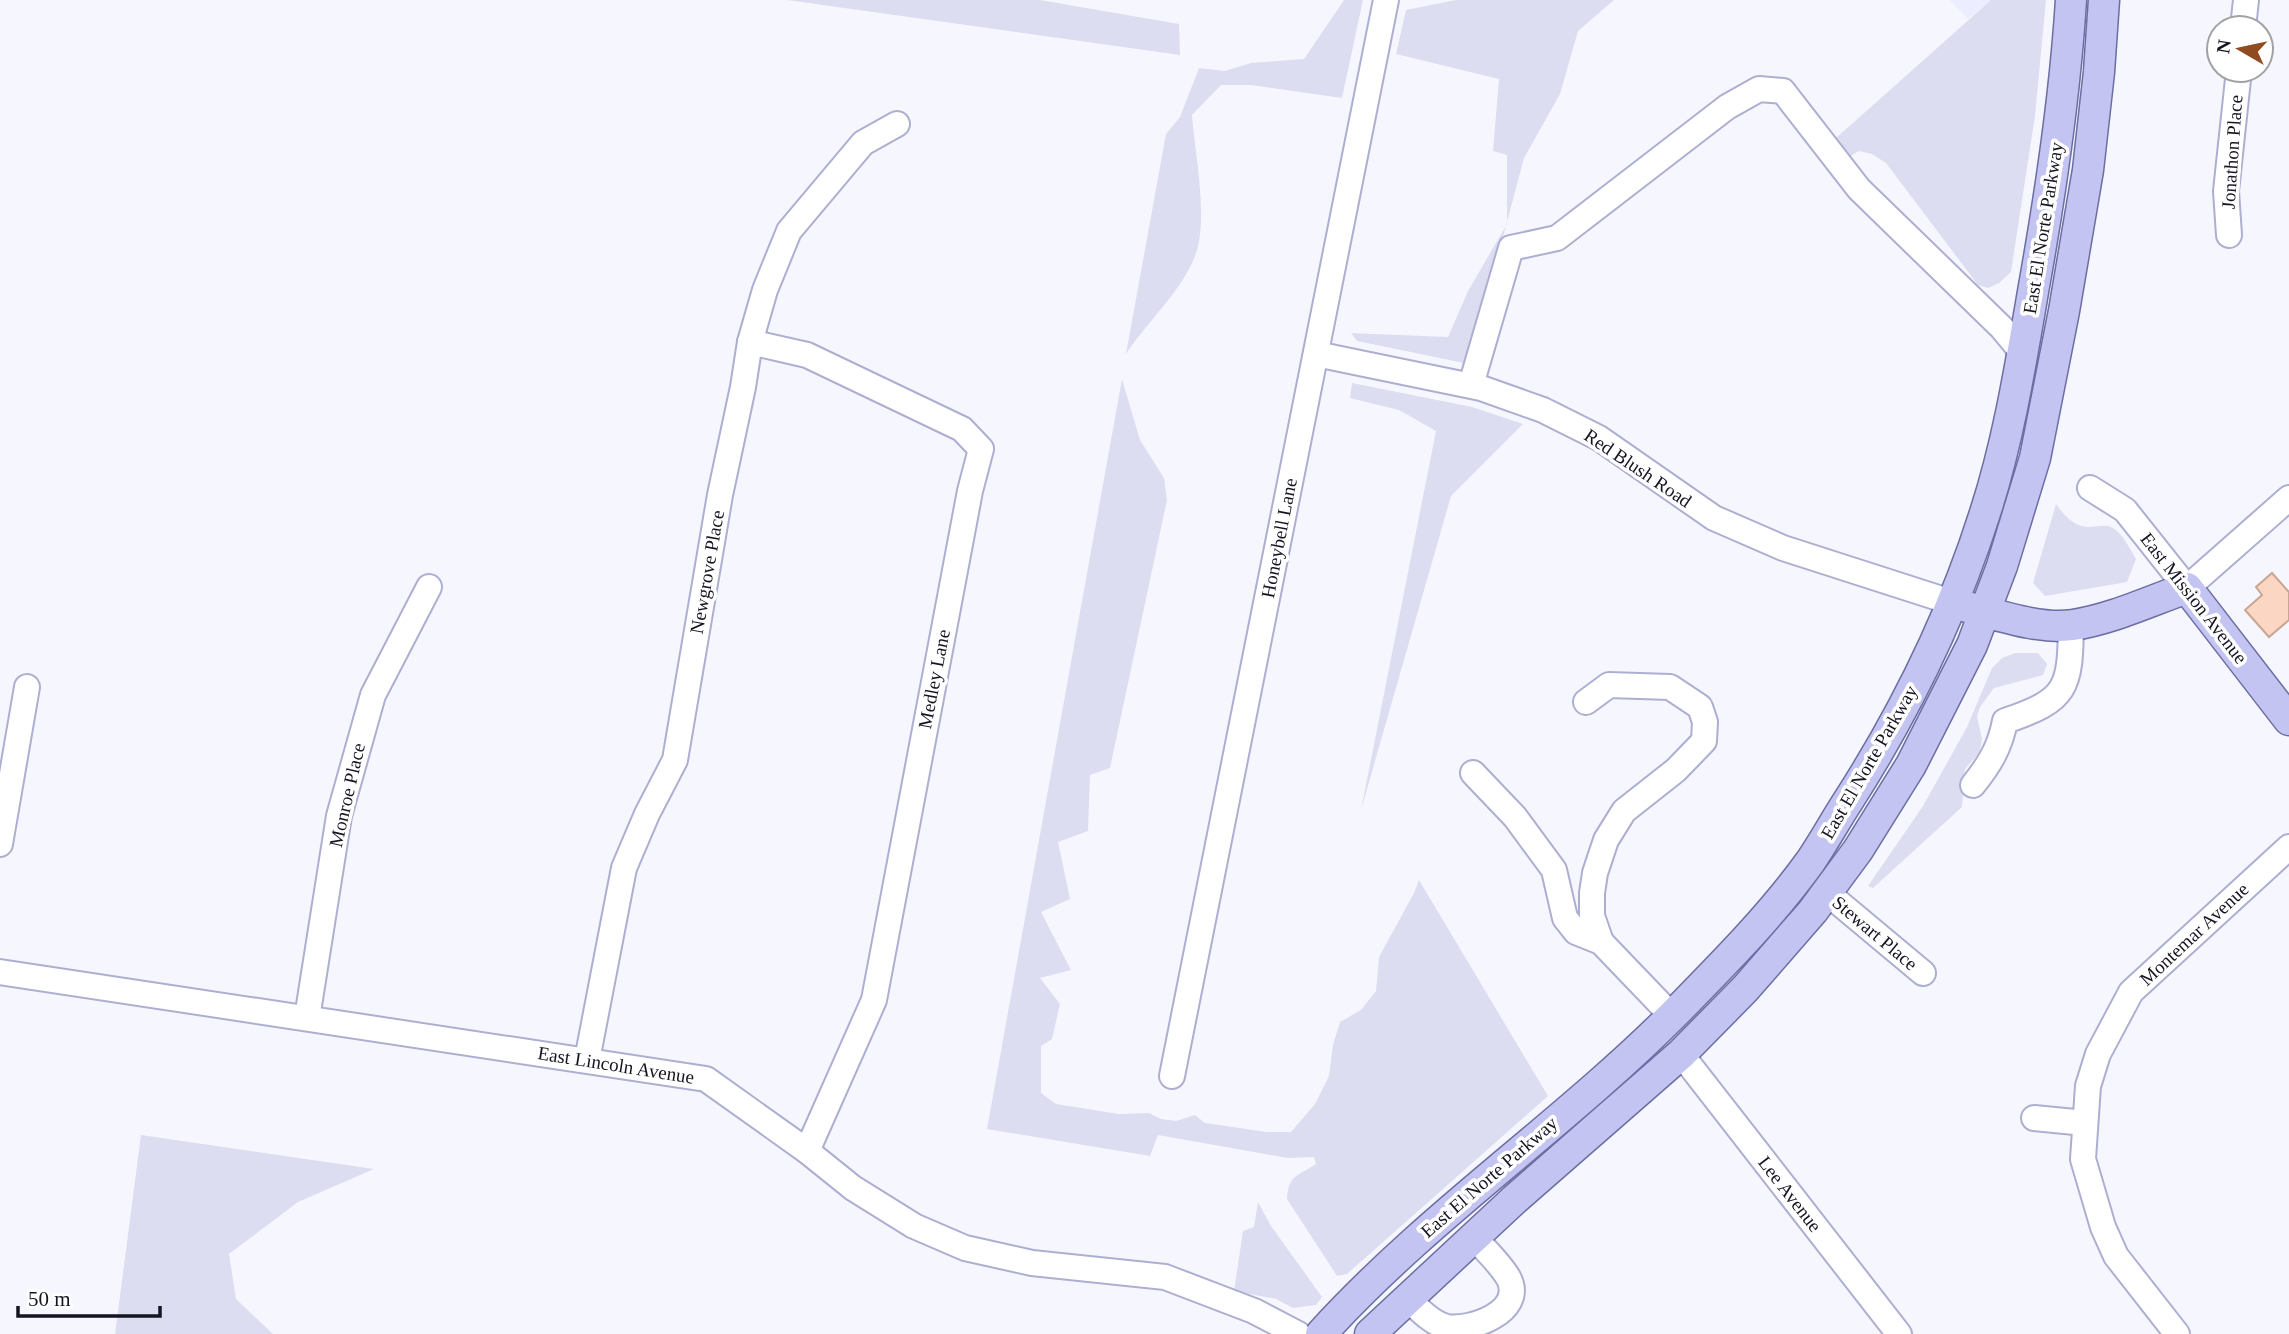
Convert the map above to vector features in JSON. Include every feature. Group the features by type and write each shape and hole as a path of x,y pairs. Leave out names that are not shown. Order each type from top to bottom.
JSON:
{"main road":[{"name":"East El Norte Parkway","path":"1321,1334 1424,1233 1672,1016 1741,946 1809,862 1884,745 1954,603 1986,509 2007,431 2053,173 2066,72 2071,0"},
{"name":"East El Norte Parkway","path":"1370,1334 1681,1054 1745,989 1813,911 1858,850 1911,765 1959,675 2002,566 2035,458 2088,170 2105,0"},
{"path":"1954,603 2020,622 2071,625 2115,614 2187,588"},
{"name":"East Mission Avenue","path":"2187,588 2289,720"}],"street":[{"name":"Honeybell Lane","path":"1171,1076 1386,0"},
{"name":"Jonathon Place","path":"2228,235 2226,191 2237,84"},
{"path":"1471,385 1511,248 1557,237 1727,107 1759,89 1783,91 1859,189 2003,328 2022,352"},
{"name":"Newgrove Place","path":"587,1060 624,868 647,814 675,760 720,495 750,342 765,290 789,230 863,143 897,124"},
{"name":"Medley Lane","path":"750,342 807,355 962,429 981,449 970,491 874,1000 807,1151"},
{"name":"Red Blush Road","path":"1316,354 1471,385 1543,410 1599,438 1714,518 1783,548 1954,603"},
{"name":"East Mission Avenue","path":"2090,488 2125,510 2187,588"},
{"path":"2187,588 2289,498"},
{"name":"Monroe Place","path":"307,1018 339,816 373,695 429,587"},
{"path":"1973,785 1992,760 2001,742 2005,721 2033,711 2065,687 2070,667 2071,625"},
{"path":"1586,702 1609,685 1670,687 1700,707 1705,722 1704,741 1676,770 1624,811 1606,840 1595,873 1592,893 1592,916 1601,942"},
{"path":"0,844 27,687"},
{"path":"1473,773 1515,817 1554,870 1565,918 1570,925 1576,932 1601,942 1672,1016"},
{"name":"Montemar Avenue","path":"2177,1334 2116,1256 2103,1227 2083,1159 2088,1086 2098,1054 2132,992 2289,847"},
{"name":"Stewart Place","path":"1826,892 1923,973"},
{"name":"East Lincoln Avenue","path":"0,972 706,1079 807,1151 853,1188 914,1226 965,1248 1032,1263 1165,1277 1254,1311 1298,1334"},
{"name":"Lee Avenue","path":"1681,1054 1899,1334"},
{"path":"2034,1118 2085,1123"},
{"path":"1407,1298 1435,1323 1448,1327 1463,1327 1487,1320 1504,1311 1511,1295 1510,1281 1475,1237"}],"shaded area":[{"path":"787,0 1040,0 1179,24 1180,55"},
{"path":"1344,0 1363,0 1342,98 1251,85 1221,85 1192,115 1201,206 1199,241 1195,256 1173,294 1126,354 1166,134 1180,117 1199,68 1225,71 1251,63 1304,59"},
{"path":"1456,0 1614,0 1578,31 1560,94 1524,158 1507,222 1507,155 1493,151 1499,79 1396,54 1406,10"},
{"path":"1950,0 1991,0 1968,19"},
{"path":"1991,0 2046,0 2035,116 2011,272 1999,283 1988,288 1978,285 1886,163 1872,154 1859,151 1849,157 1836,138"},
{"path":"1506,226 1470,361 1464,363 1357,341 1351,333 1448,337 1468,291"},
{"path":"1122,379 1140,440 1164,478 1167,500 1110,768 1090,775 1088,831 1058,842 1070,899 1041,912 1071,970 1040,978 1060,1004 1052,1039 1041,1046 1041,1093 1056,1104 1119,1114 1149,1113 1161,1119 1176,1121 1195,1115 1205,1123 1267,1132 1291,1132 1315,1104 1329,1076 1333,1045 1340,1022 1361,1010 1376,991 1379,957 1419,880 1548,1096 1347,1274 1337,1276 1287,1199 1289,1185 1299,1174 1316,1164 1314,1157 1288,1158 1158,1135 1150,1156 987,1129"},
{"path":"1352,383 1472,407 1523,424 1451,496 1361,810 1436,431 1399,410 1350,398"},
{"path":"2056,504 2075,523 2091,527 2110,527 2120,534 2136,559 2127,582 2045,596 2033,583"},
{"path":"2015,653 2038,653 2047,664 2043,675 1994,688 1980,707 1977,716 1982,739 1980,752 1965,769 1962,807 1873,888 1868,886 1923,806 1967,727 1992,668 2002,658"},
{"path":"141,1135 374,1169 298,1202 229,1254 236,1299 273,1334 115,1334"},
{"path":"1258,1202 1271,1226 1322,1297 1316,1305 1293,1308 1276,1299 1234,1291 1243,1231 1254,1227"}],"building":[{"path":"2272,573 2289,592 2289,620 2269,637 2245,610 2262,595 2256,587"}]}
